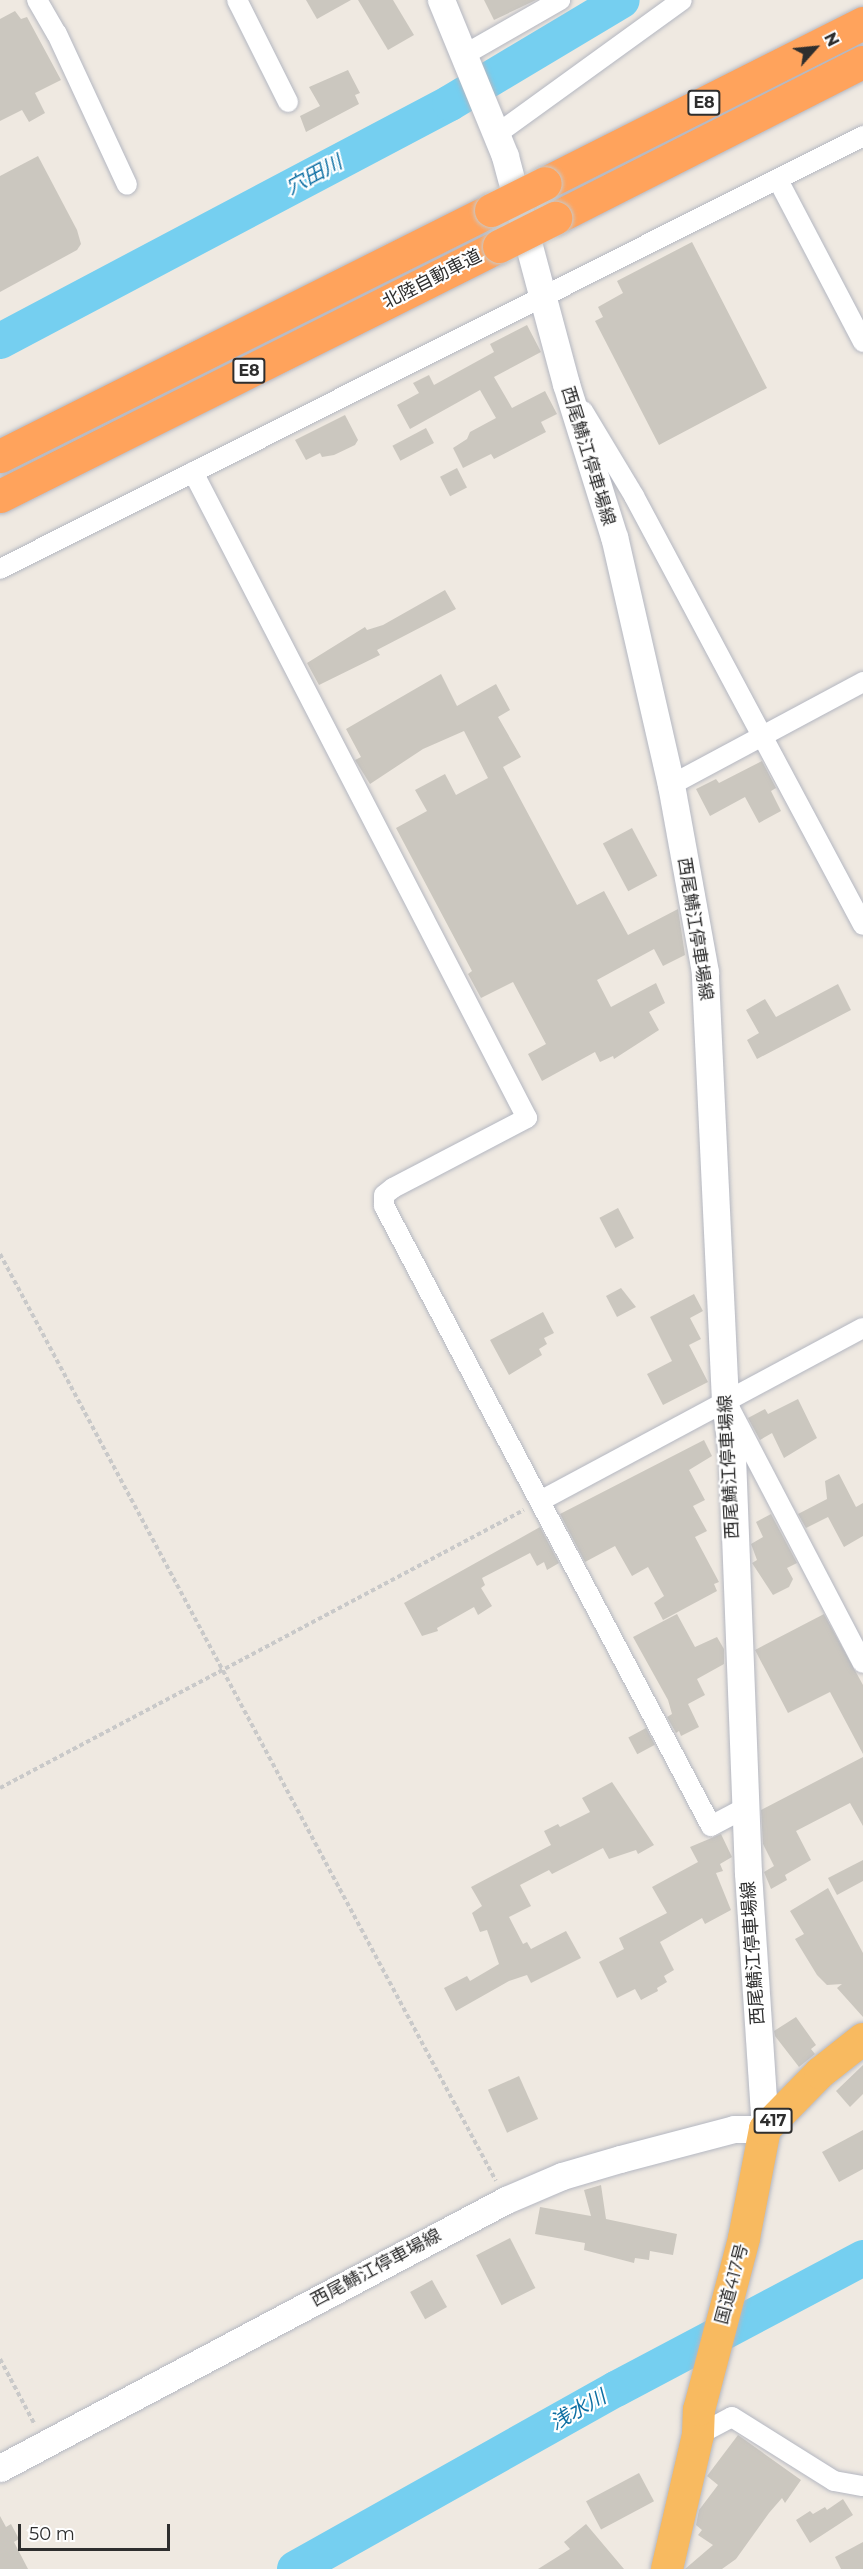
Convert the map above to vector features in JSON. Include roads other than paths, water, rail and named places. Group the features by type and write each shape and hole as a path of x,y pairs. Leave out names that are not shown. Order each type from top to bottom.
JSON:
{"highway":[{"name":"北陸自動車道","path":"0,456 863,23"},
{"name":"北陸自動車道","path":"0,496 863,62"},
{"name":"417","path":"765,2129 820,2073 863,2039"},
{"name":"国道417号","path":"667,2569 699,2422 744,2238 765,2129"}],"main road":[{"name":"西尾鯖江停車場線","path":"0,2468 506,2200 562,2176 620,2159 734,2129 765,2129 747,1807 732,1456 725,1401 705,972 671,785 614,537 566,384 493,124 441,0"}],"street":[{"path":"37,0 57,34 128,186"},
{"path":"237,0 288,102"},
{"path":"465,60 560,0"},
{"path":"493,124 682,0"},
{"path":"0,569 863,136"},
{"path":"778,180 863,342"},
{"path":"566,384 634,496 863,925"},
{"path":"193,472 527,1118 393,1188 384,1195 384,1206 711,1826 747,1807"},
{"path":"671,785 863,682"},
{"path":"540,1502 863,1328"},
{"path":"725,1401 863,1664"},
{"path":"699,2422 732,2417 834,2481 863,2486"}],"waterway":[{"name":"穴田川","path":"0,341 450,103 622,0"},
{"name":"浅水川","path":"295,2569 616,2389 863,2258"}]}
